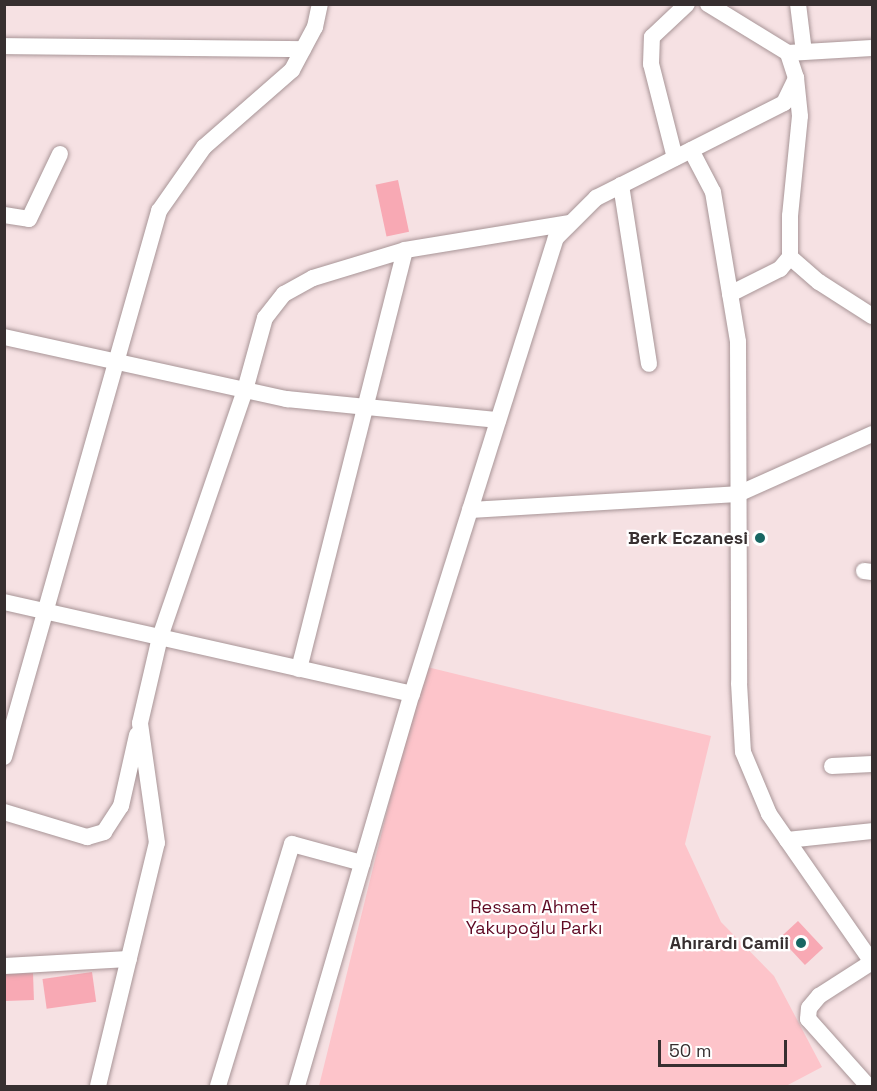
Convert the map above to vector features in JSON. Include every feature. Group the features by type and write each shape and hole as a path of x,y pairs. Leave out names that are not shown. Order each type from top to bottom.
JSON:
{"street":[{"path":"4,757 159,211 204,147 292,70 315,27 320,4"},
{"path":"675,158 651,64 652,37 687,4"},
{"path":"708,4 796,53 873,48"},
{"path":"730,294 780,269 790,257 790,216 800,116 796,78 798,4"},
{"path":"4,46 303,49"},
{"path":"297,1086 412,694 556,238 596,198 784,103 796,78"},
{"path":"691,150 713,192 738,342 738,682 743,752 769,814 872,962 819,996 809,1008 808,1018 868,1086"},
{"path":"4,215 29,219 60,154"},
{"path":"621,185 649,364"},
{"path":"4,812 87,837 104,832 121,806 160,637 245,390 265,318 284,294 313,278 405,250 570,224"},
{"path":"299,669 363,406 405,250"},
{"path":"790,257 819,282 873,316"},
{"path":"4,337 245,390 363,406 498,420"},
{"path":"470,510 738,494 873,434"},
{"path":"4,602 412,694"},
{"path":"98,1086 157,843 140,723"},
{"path":"832,766 873,764"},
{"path":"786,840 873,831"},
{"path":"218,1086 292,844 362,863"},
{"path":"4,966 129,959"}],"green space":[{"name":"Ressam Ahmet Yakupoğlu Parkı","path":"423,666 711,736 685,844 721,922 774,976 822,1067 786,1086 319,1086"}],"building":[{"path":"398,180 409,232 387,237 376,185"},
{"name":"Ahırardı Camii","path":"798,921 823,948 805,965 780,938"},
{"path":"92,972 96,1002 47,1009 42,979"},
{"path":"33,973 34,1000 5,1001 4,974"}],"place":[{"name":"Berk Eczanesi","path":"760,538"},
{"name":"Ahırardı Camii","path":"801,943"}]}
